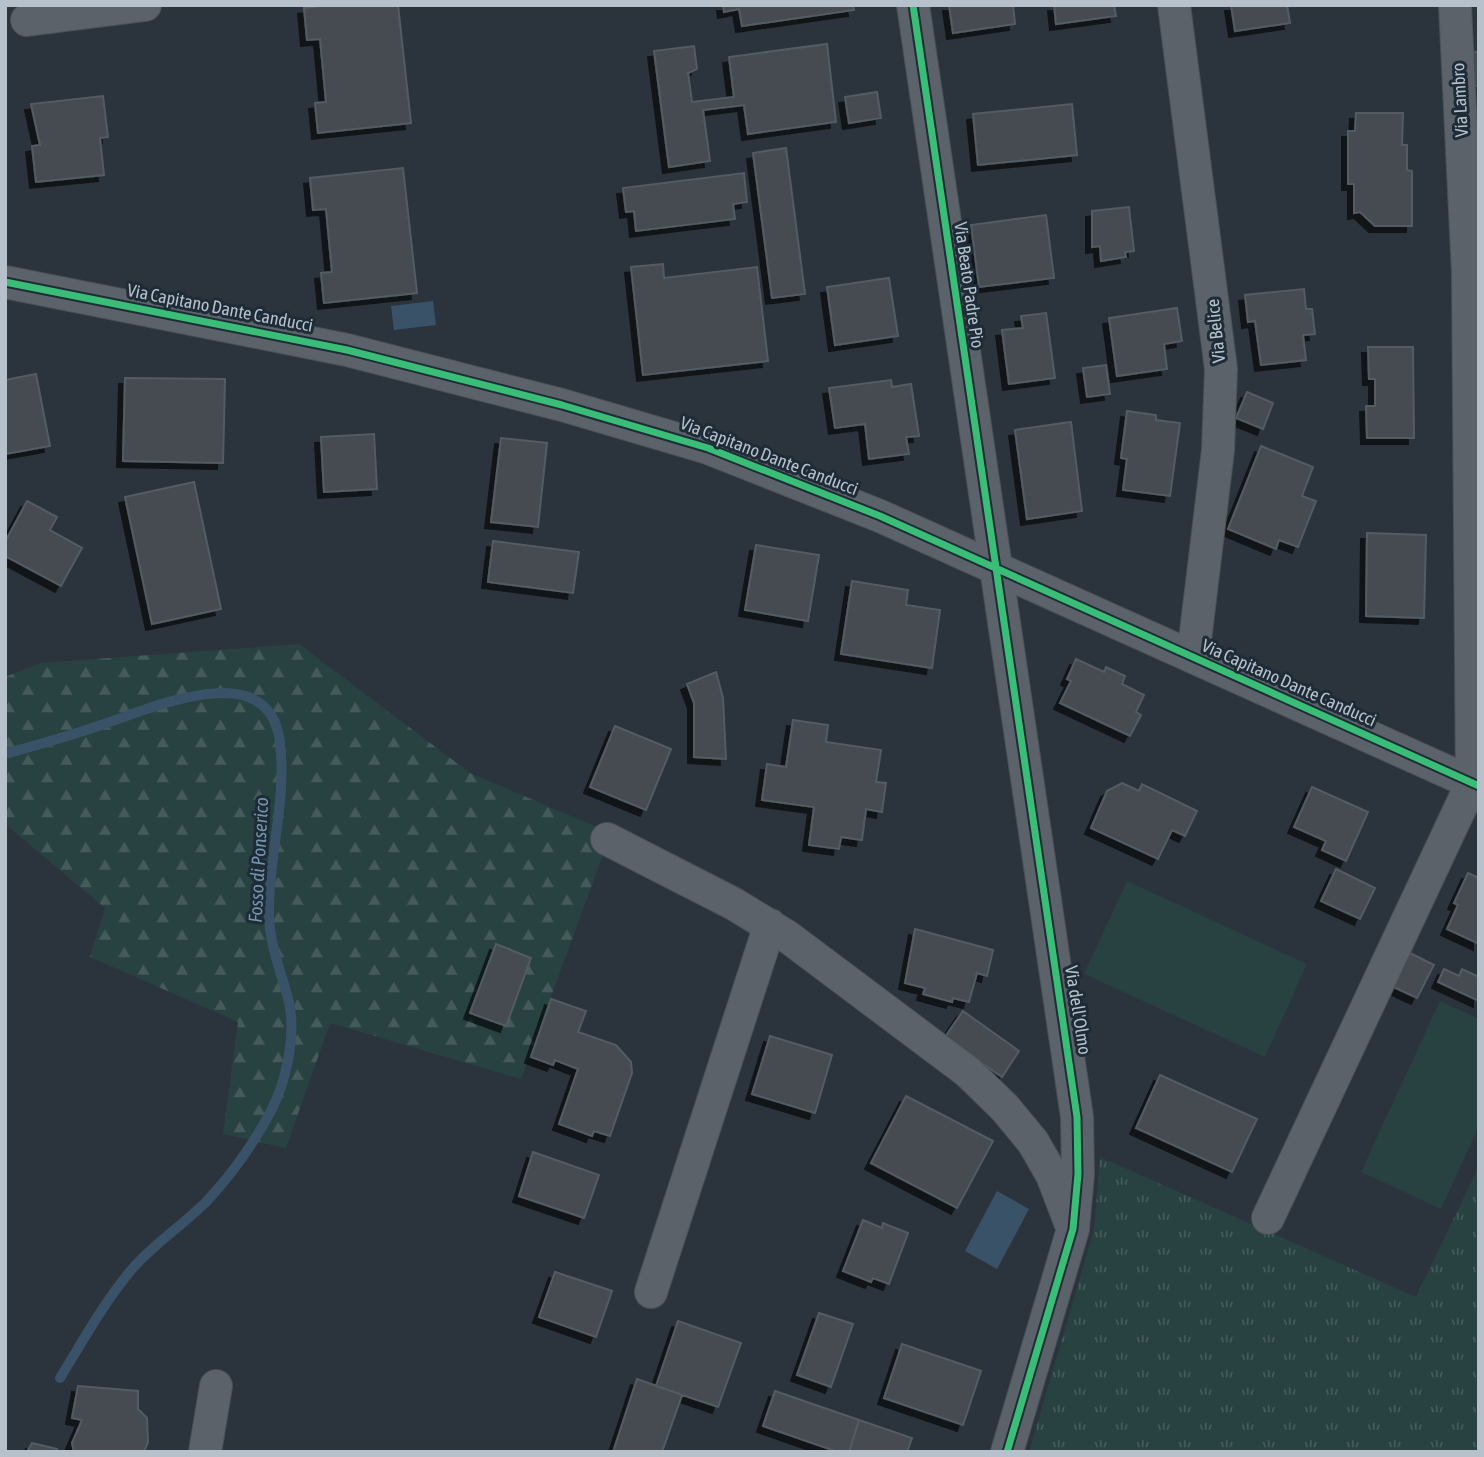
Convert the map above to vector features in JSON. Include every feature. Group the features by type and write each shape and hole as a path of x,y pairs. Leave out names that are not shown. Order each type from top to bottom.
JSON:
{"street":[{"path":"27,20 145,5"},
{"name":"Via Beato Padre Pio","path":"913,5 994,568"},
{"name":"Via Belice","path":"1174,5 1221,369 1217,450 1193,657"},
{"name":"Via Lambro","path":"1455,5 1468,274 1476,784"},
{"name":"Via Capitano Dante Canducci","path":"5,282 335,347 621,421 708,448 789,478 1476,784"},
{"name":"Via dell'Olmo","path":"994,568 1075,1100 1078,1174 1073,1229 1007,1452"},
{"path":"1268,1218 1476,784"},
{"path":"607,839 770,925 872,999 987,1089 1023,1128 1044,1158 1073,1229"},
{"path":"652,1292 770,925"},
{"path":"205,1452 216,1386"}],"green space":[{"path":"299,644 470,773 611,833 521,1079 330,1023 286,1148 223,1134 238,1022 90,957 105,908 5,824 5,677 40,663"},
{"path":"1127,881 1307,964 1265,1057 1084,974"},
{"path":"1440,1001 1479,1019 1479,1126 1441,1209 1361,1172"},
{"path":"1100,1157 1416,1297 1479,1166 1479,1452 1029,1452 1094,1230"}],"water":[{"path":"433,301 436,325 394,330 391,306"},
{"path":"997,1191 1029,1209 997,1269 965,1251"}],"building":[{"path":"332,5 398,5 411,123 318,133 315,103 326,102 320,39 307,40 304,8"},
{"path":"723,5 853,5 854,10 742,26 739,9 724,12"},
{"path":"949,5 1013,5 1015,24 953,33"},
{"path":"1054,5 1114,5 1116,16 1056,24"},
{"path":"1231,5 1287,5 1290,23 1235,31"},
{"path":"827,44 836,122 748,134 744,105 703,110 710,161 669,167 654,51 694,46 697,69 688,73 692,102 734,97 729,57"},
{"path":"1469,52 1479,52 1479,86 1469,86"},
{"path":"877,92 881,118 849,123 845,97"},
{"path":"103,96 108,137 100,138 104,175 36,182 32,146 40,145 31,104"},
{"path":"1072,104 1077,155 978,165 973,114"},
{"path":"1356,113 1403,113 1402,145 1407,145 1407,170 1412,171 1412,226 1375,226 1360,212 1354,213 1354,184 1348,184 1348,131 1355,131"},
{"path":"786,148 805,294 772,298 753,153"},
{"path":"403,168 417,293 324,303 321,273 332,272 326,209 313,210 310,178"},
{"path":"744,173 747,202 733,204 735,219 636,231 634,211 626,212 623,188"},
{"path":"1129,207 1134,251 1125,252 1126,257 1101,261 1100,246 1092,247 1092,211"},
{"path":"1046,215 1054,278 979,287 971,225"},
{"path":"663,264 664,278 757,267 768,361 643,375 631,267"},
{"path":"889,278 898,336 835,345 827,287"},
{"path":"1304,289 1306,309 1312,309 1315,334 1303,335 1306,360 1261,365 1255,321 1248,322 1245,295"},
{"path":"1177,308 1182,341 1164,344 1167,369 1117,376 1109,318"},
{"path":"1046,313 1055,378 1009,384 1002,330 1023,328 1021,316"},
{"path":"1368,347 1413,347 1414,438 1367,438 1366,406 1375,406 1375,379 1369,379"},
{"path":"1106,365 1110,394 1087,397 1083,368"},
{"path":"36,374 50,446 5,454 5,380"},
{"path":"125,378 225,379 223,463 123,461"},
{"path":"891,380 892,387 911,384 919,436 906,437 909,454 869,459 865,424 835,428 829,388"},
{"path":"1247,392 1273,403 1263,429 1236,418"},
{"path":"1127,411 1156,415 1156,420 1180,423 1170,496 1123,490 1127,459 1121,458"},
{"path":"1071,422 1082,511 1027,519 1015,430"},
{"path":"374,434 377,489 324,492 321,437"},
{"path":"501,438 547,443 538,527 491,522"},
{"path":"1261,446 1313,467 1302,496 1316,501 1298,547 1279,540 1276,549 1228,529"},
{"path":"194,482 221,609 152,624 125,497"},
{"path":"27,501 57,517 50,530 82,548 61,586 5,556 5,542"},
{"path":"1367,533 1426,535 1424,618 1366,616"},
{"path":"493,541 579,552 573,593 488,582"},
{"path":"756,545 819,555 808,621 745,610"},
{"path":"852,581 908,590 906,605 940,610 932,668 841,654"},
{"path":"1076,659 1104,672 1106,667 1125,676 1122,684 1144,695 1136,712 1141,715 1130,736 1060,703 1071,681 1067,679"},
{"path":"716,672 723,698 726,759 694,757 694,703 687,684"},
{"path":"793,720 828,725 826,742 881,750 876,782 886,783 882,812 866,809 862,840 841,837 839,849 809,845 814,807 762,800 767,764 786,767"},
{"path":"615,726 671,749 646,810 590,787"},
{"path":"1122,783 1139,791 1142,784 1197,811 1185,836 1172,830 1158,859 1091,828 1107,791"},
{"path":"1312,787 1368,812 1346,861 1322,850 1326,841 1294,827"},
{"path":"1336,869 1375,888 1360,919 1321,901"},
{"path":"1468,873 1479,878 1479,944 1447,929 1458,905 1454,903"},
{"path":"915,929 993,950 987,976 977,973 969,1002 953,998 952,1002 923,994 925,988 905,983"},
{"path":"496,944 531,958 506,1026 470,1013"},
{"path":"1404,950 1434,965 1417,998 1387,984"},
{"path":"1444,969 1459,976 1462,969 1479,977 1479,1001 1438,982"},
{"path":"551,999 586,1011 578,1032 616,1045 631,1062 632,1073 610,1136 594,1131 592,1136 559,1124 578,1069 555,1060 553,1065 531,1057"},
{"path":"963,1011 1019,1051 1002,1077 945,1037"},
{"path":"770,1036 832,1055 815,1113 752,1094"},
{"path":"1160,1075 1257,1119 1232,1172 1136,1128"},
{"path":"906,1096 993,1141 957,1208 871,1163"},
{"path":"533,1152 599,1175 584,1218 519,1196"},
{"path":"863,1220 882,1228 883,1223 908,1233 889,1284 873,1278 871,1282 843,1271"},
{"path":"555,1272 612,1291 596,1337 539,1317"},
{"path":"819,1313 853,1324 831,1387 797,1375"},
{"path":"678,1321 741,1343 718,1407 656,1386"},
{"path":"902,1344 981,1371 963,1425 884,1398"},
{"path":"637,1379 682,1395 662,1452 613,1452"},
{"path":"78,1386 138,1391 138,1409 147,1418 148,1442 144,1452 74,1452 72,1443 82,1420 72,1418"},
{"path":"775,1391 859,1420 849,1452 838,1452 763,1426"},
{"path":"859,1420 912,1438 907,1452 849,1452"},
{"path":"32,1443 57,1449 57,1452 27,1452"}],"waterway":[{"name":"Fosso di Ponserico","path":"5,754 148,708 205,694 232,694 255,700 271,716 280,743 281,787 269,916 273,947 291,1011 291,1041 282,1085 264,1123 234,1169 207,1201 150,1250 122,1281 60,1378"}],"cycle path":[{"path":"913,5 1077,1117 1078,1174 1073,1229 1007,1452"},
{"path":"5,282 347,350 562,405 708,448 880,516 1479,786"}]}
